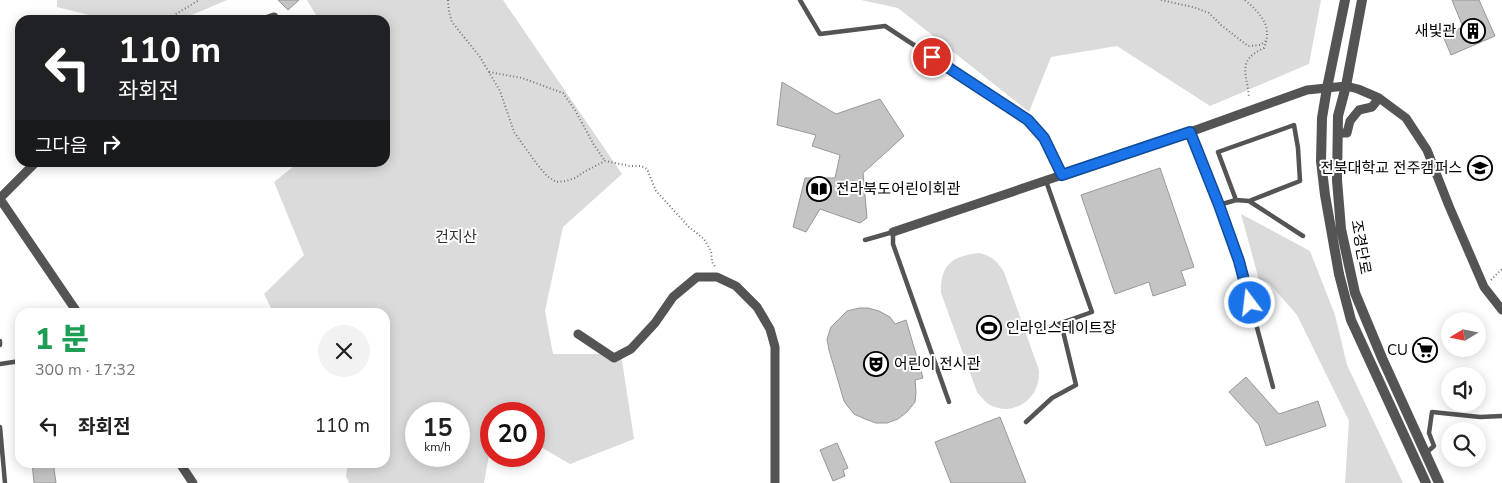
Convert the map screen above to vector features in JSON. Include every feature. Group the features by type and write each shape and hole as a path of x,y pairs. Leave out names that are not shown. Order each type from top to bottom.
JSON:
{"street":[{"name":"조경단로","path":"1345,0 1322,118 1321,161 1325,196 1339,274 1351,320 1426,483"},
{"name":"조경단로","path":"1362,0 1346,86 1338,116 1337,180 1341,229 1354,293 1439,483"},
{"path":"893,232 1190,132 1307,90 1346,86 1358,88 1380,98 1406,118 1427,150 1452,216 1484,287 1502,310"},
{"path":"1338,133 1346,133 1350,121 1360,110 1372,107 1380,98"},
{"path":"31,167 0,198 74,308"},
{"path":"578,334 614,358 631,349 655,323 673,297 697,277 718,277 736,286 757,308 770,329 775,347 775,483"},
{"path":"183,468 193,483"}],"lane":[{"path":"800,0 820,34 885,26 1028,120 1044,138 1062,175"},
{"path":"1219,205 1236,200 1249,201 1300,181 1298,148 1294,125 1218,152 1236,200"},
{"path":"1190,132 1239,261 1273,387"},
{"path":"1041,330 1092,312 1046,180"},
{"path":"1249,201 1303,236"},
{"path":"865,240 893,232 893,244 949,402"},
{"path":"1026,422 1052,398 1076,385 1061,323"},
{"path":"0,364 15,362"},
{"path":"1425,453 1434,446 1429,433 1432,412 1480,418 1502,416"},
{"path":"0,427 5,483"}],"path":[{"path":"175,15 199,0"},
{"path":"448,0 452,22 480,57 500,91 514,132 536,163 548,176 556,182 566,181 605,161 630,166 641,166 647,169 656,191 689,227 704,239 711,251 712,262 725,280"},
{"path":"1161,0 1193,7 1209,13 1248,46 1260,45 1267,40"},
{"path":"1246,0 1257,11 1267,27 1267,40 1264,48 1255,52 1245,64 1249,97"},
{"path":"489,72 522,78 563,92 605,161"},
{"path":"1484,287 1502,269"}],"green space":[{"path":"57,0 227,0 192,15 89,15 57,7"},
{"name":"건지산","path":"307,0 503,0 622,174 563,227 545,311 553,354 621,354 634,439 570,464 545,449 545,402 480,402 480,467 487,467 484,483 349,483 346,476 347,468 390,468 390,308 271,308 264,294 304,255 274,182 293,167 390,167 390,15 316,15"},
{"path":"861,0 1321,0 1309,64 1210,106 1117,46 1051,57 1029,112 898,8"},
{"path":"1241,214 1310,251 1335,315 1347,365 1403,483 1345,483 1349,421 1297,315 1269,283 1259,280"},
{"name":"인라인스테이트장","path":"979,253 994,260 1004,272 1039,370 1036,389 1032,395 1022,404 1009,409 992,406 977,392 941,293 941,283 945,269 955,260 970,254"}],"building":[{"path":"278,0 299,0 288,10"},
{"name":"새빛관","path":"1452,0 1479,0 1495,36 1451,55 1443,36 1463,27"},
{"path":"782,82 836,114 880,99 904,136 863,173 867,218 860,223 820,209 806,232 793,227 805,178 835,178 840,155 812,146 816,135 777,125"},
{"path":"1160,168 1194,267 1181,271 1186,285 1153,296 1149,282 1115,294 1081,195"},
{"name":"어린이 전시관","path":"859,308 879,311 890,317 895,324 906,320 923,378 915,380 915,402 907,412 898,419 887,423 876,423 865,419 854,414 849,408 844,401 829,350 827,339 831,327 847,311"},
{"path":"1246,377 1279,414 1318,401 1326,426 1266,446 1259,425 1229,392"},
{"path":"1000,417 1026,483 951,483 935,442"},
{"path":"837,443 848,468 843,470 845,476 833,481 820,450"},
{"path":"33,468 54,468 56,483 34,483"}],"place":[{"name":"새빛관","path":"1473,31"},
{"name":"전북대학교 전주캠퍼스","path":"1480,168"},
{"name":"전라북도어린이회관","path":"819,189"},
{"name":"인라인스테이트장","path":"989,328"},
{"name":"CU","path":"1425,350"},
{"name":"어린이 전시관","path":"876,364"}],"route":[{"path":"932,57 1028,120 1044,138 1062,175 1190,132 1239,261 1250,303"}]}
